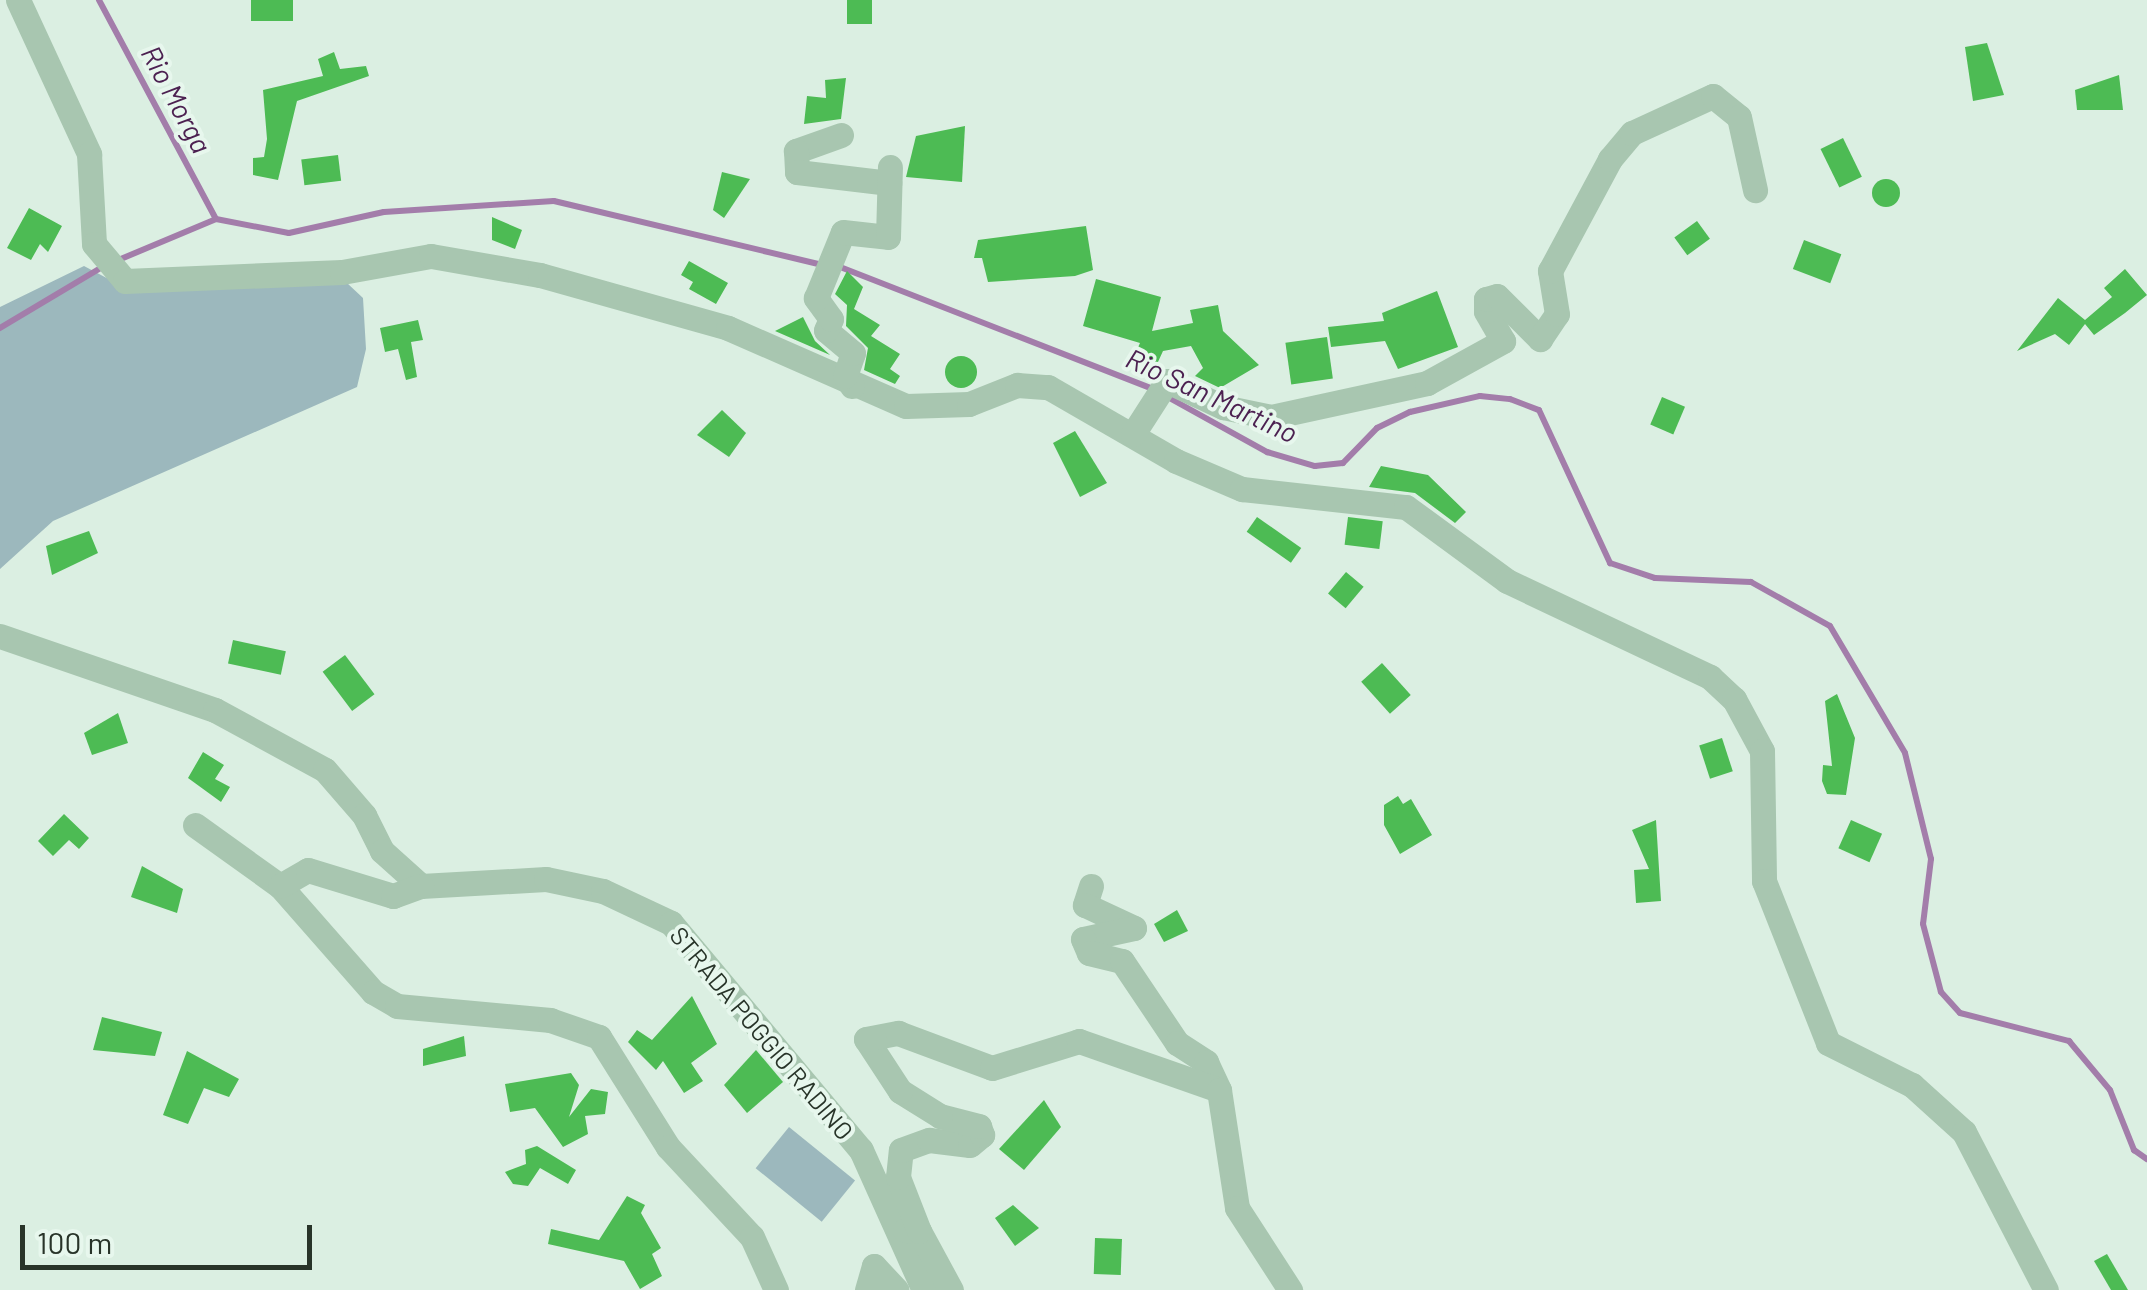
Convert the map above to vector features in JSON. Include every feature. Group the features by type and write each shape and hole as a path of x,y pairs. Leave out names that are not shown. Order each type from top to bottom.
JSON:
{"street":[{"path":"18,0 89,154 98,253 115,274 166,283 342,272 391,258 466,261 728,328 852,386 931,408 1017,385 1048,388 1242,489 1406,507 1507,581 1641,638 1734,699 1762,751 1764,881 1828,1043 1912,1086 1964,1132 2046,1290"},
{"path":"1133,434 1158,393 1272,417 1324,411 1428,383 1503,341 1486,310 1486,299 1497,296 1540,339 1557,314 1550,270 1610,159 1632,133 1712,96 1740,118 1755,190"},
{"path":"841,134 796,152 797,172 889,175 888,237 843,232 816,298 831,319 826,330 853,353 845,376 852,386"},
{"path":"0,636 215,710 325,770 364,815 382,851 421,886"},
{"path":"195,826 280,886 373,992 397,1006 550,1020 599,1037 668,1146 752,1237 776,1290"},
{"name":"STRADA POGGIO RADINO","path":"280,886 308,870 393,896 421,886 546,879 603,891 671,923 861,1150 909,1231 924,1290"},
{"path":"1092,886 1086,905 1134,928 1083,939 1089,952 1122,962 1177,1044 1206,1062 1219,1090 1237,1208 1290,1290"},
{"path":"951,1290 909,1231 898,1177 901,1150 928,1140 970,1145 982,1135 978,1126 940,1116 900,1091 866,1040 874,1032 992,1068 1079,1041 1219,1090"},
{"path":"867,1290 874,1266 896,1290"}],"shaded area":[{"path":"84,266 133,292 347,283 363,298 366,349 357,387 53,521 0,569 0,307"},
{"path":"789,1127 855,1180 822,1222 756,1168"}],"building":[{"path":"251,0 293,0 293,21 251,21"},
{"path":"847,0 872,0 872,24 847,24"},
{"path":"1987,43 2004,95 1973,101 1965,47"},
{"path":"334,52 340,69 366,66 369,76 297,101 278,180 253,175 253,158 264,157 267,139 263,90 323,76 318,59"},
{"path":"2119,75 2123,110 2077,110 2075,90"},
{"path":"846,78 841,119 804,124 807,96 826,98 825,80"},
{"path":"965,126 962,182 906,177 916,136"},
{"path":"1843,138 1862,177 1839,188 1821,149"},
{"path":"338,155 341,181 304,185 301,160"},
{"path":"722,172 750,179 724,218 713,210"},
{"path":"1886,179 1896,183 1900,193 1896,203 1886,207 1876,203 1872,193 1876,183"},
{"path":"29,208 62,226 48,252 40,244 31,260 7,248"},
{"path":"492,217 522,230 515,249 492,240"},
{"path":"1697,221 1710,239 1687,255 1674,237"},
{"path":"1086,226 1093,270 1075,276 988,282 982,258 974,258 978,240"},
{"path":"1804,240 1841,254 1830,283 1793,269"},
{"path":"689,261 728,283 716,304 689,289 693,282 681,275"},
{"path":"2125,269 2147,295 2125,313 2094,335 2085,324 2069,345 2055,334 2017,351 2058,298 2085,320 2112,297 2104,288"},
{"path":"847,271 863,287 854,309 880,325 871,336 900,354 890,369 900,376 895,384 864,370 868,348 846,326 847,305 835,294"},
{"path":"1096,279 1161,297 1152,331 1193,323 1190,310 1218,305 1223,331 1259,365 1220,388 1195,376 1203,368 1191,346 1163,351 1152,375 1139,370 1146,358 1135,354 1140,343 1083,326"},
{"path":"1437,291 1458,347 1398,369 1385,341 1331,347 1328,327 1384,321 1382,313"},
{"path":"803,317 815,341 830,355 775,331"},
{"path":"418,320 423,340 411,342 417,377 406,380 398,349 385,352 380,328"},
{"path":"1327,337 1333,379 1291,384 1285,343"},
{"path":"961,356 972,361 977,372 972,383 961,388 950,383 945,372 950,361"},
{"path":"1662,397 1685,407 1673,434 1650,425"},
{"path":"722,410 746,433 729,457 697,435"},
{"path":"1075,431 1107,483 1080,497 1053,443"},
{"path":"1381,466 1428,475 1466,512 1455,523 1415,493 1369,487"},
{"path":"1257,517 1301,548 1291,563 1247,532"},
{"path":"1348,517 1383,521 1379,549 1345,545"},
{"path":"89,531 98,553 52,575 46,546"},
{"path":"1346,572 1364,587 1346,608 1328,593"},
{"path":"233,640 286,651 281,675 228,663"},
{"path":"345,655 374,694 352,711 323,672"},
{"path":"1382,663 1411,695 1390,714 1361,682"},
{"path":"1837,694 1855,738 1846,795 1827,794 1822,781 1823,765 1832,766 1825,701"},
{"path":"118,713 128,743 92,755 84,733"},
{"path":"1722,738 1733,771 1710,779 1699,745"},
{"path":"203,752 224,765 215,779 230,787 221,802 188,778"},
{"path":"1398,796 1403,804 1411,799 1432,835 1400,854 1384,825 1384,805"},
{"path":"64,814 89,838 79,849 69,840 53,856 38,841"},
{"path":"1656,820 1661,901 1636,903 1634,870 1649,869 1632,830"},
{"path":"1851,820 1882,834 1869,862 1838,848"},
{"path":"142,866 183,889 177,913 131,897"},
{"path":"1177,910 1188,931 1164,942 1154,924"},
{"path":"692,996 717,1044 691,1063 703,1081 684,1093 663,1061 656,1070 628,1042 637,1030 652,1040"},
{"path":"102,1017 162,1032 155,1056 93,1050"},
{"path":"464,1036 466,1056 423,1066 423,1049"},
{"path":"756,1050 783,1082 747,1113 724,1085"},
{"path":"187,1051 239,1079 229,1097 204,1088 188,1124 163,1115"},
{"path":"571,1073 579,1085 569,1117 591,1089 608,1092 605,1114 585,1116 588,1134 563,1147 535,1108 510,1112 505,1084"},
{"path":"1044,1100 1061,1127 1024,1170 999,1149"},
{"path":"537,1146 576,1170 568,1184 540,1168 528,1186 513,1184 505,1172 526,1164 525,1150"},
{"path":"627,1196 645,1205 641,1213 661,1248 652,1254 662,1276 640,1289 624,1261 548,1244 551,1229 599,1240"},
{"path":"1013,1205 1039,1228 1015,1246 995,1218"},
{"path":"1095,1238 1122,1239 1121,1275 1094,1274"},
{"path":"2107,1254 2128,1290 2111,1290 2094,1261"}],"waterway":[{"name":"Rio Morga","path":"99,0 216,219"},
{"name":"Rio San Martino","path":"216,219 289,233 384,212 554,201 822,265"},
{"path":"116,261 216,219"},
{"name":"Rio San Martino","path":"835,265 1153,389"},
{"path":"0,328 104,266"},
{"name":"Rio San Martino","path":"1164,395 1267,452 1315,466 1343,463 1377,428 1410,412 1480,396 1510,399 1539,410 1610,563 1655,578 1751,582 1830,626 1905,753 1931,859 1923,924 1941,992 1960,1013 2069,1041 2110,1090 2134,1150 2147,1159"}]}
